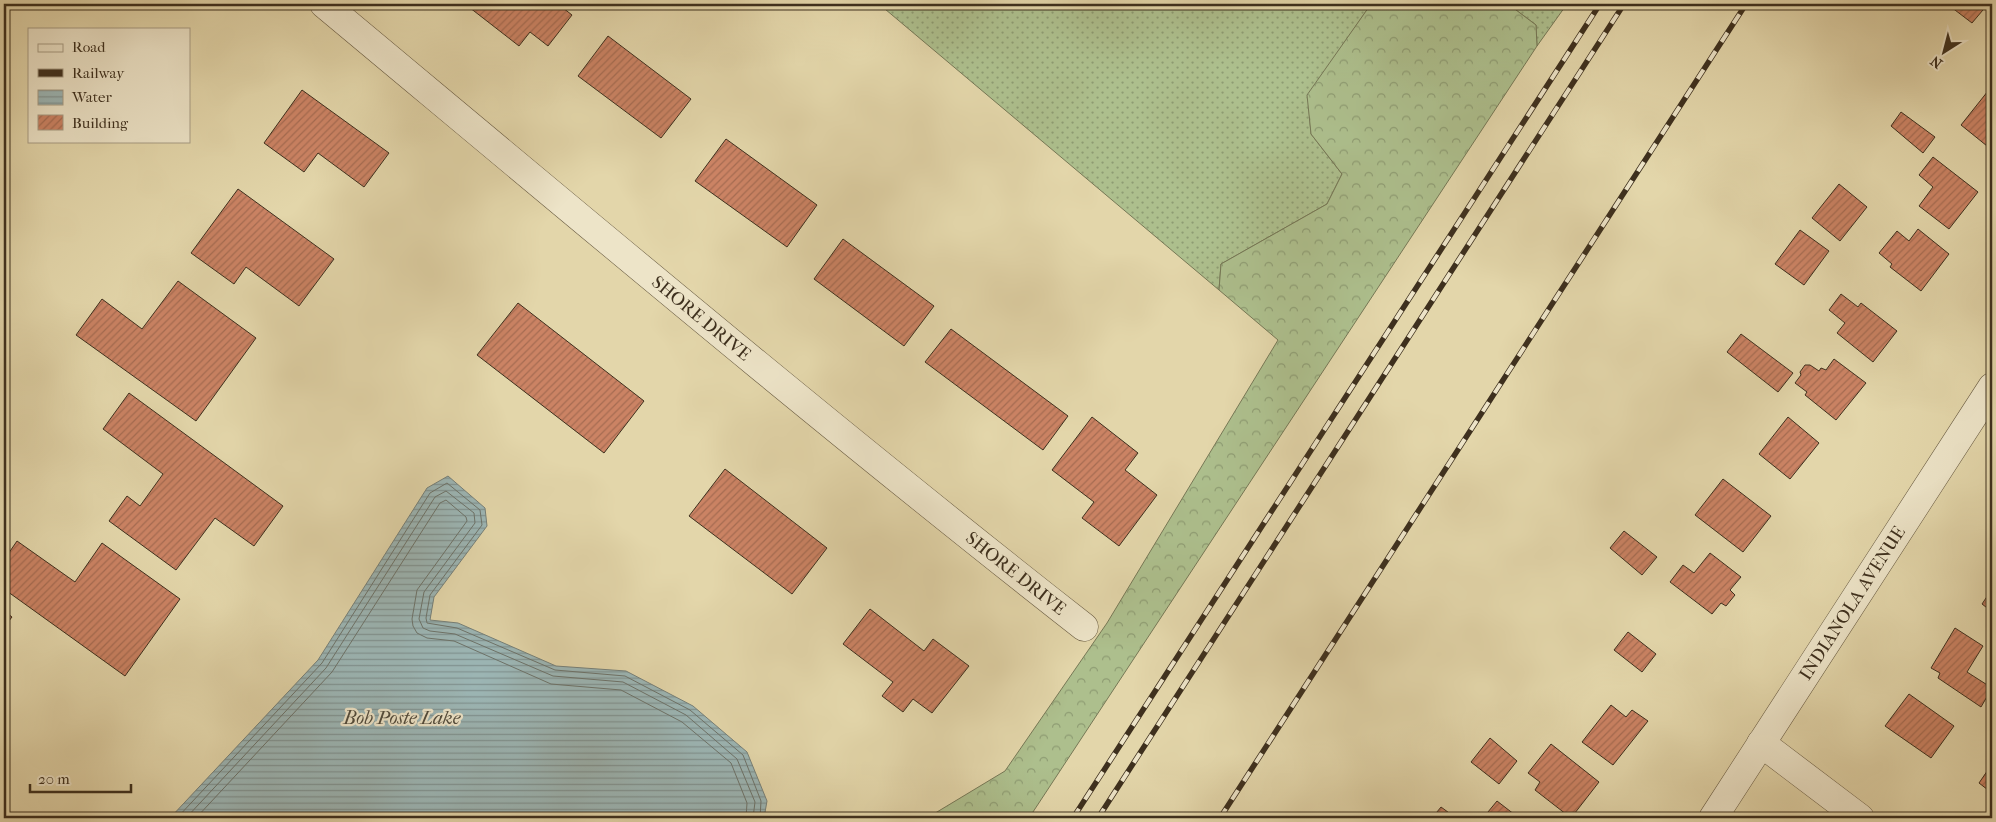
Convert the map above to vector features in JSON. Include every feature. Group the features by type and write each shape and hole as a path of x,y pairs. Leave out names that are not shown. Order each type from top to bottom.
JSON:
{"street":[{"name":"SHORE DRIVE","path":"324,4 939,513 1084,627"},
{"name":"INDIANOLA AVENUE","path":"1713,818 1992,387"},
{"path":"1761,743 1860,818"}],"green space":[{"path":"879,4 1371,4 1308,96 1311,134 1342,174 1327,204 1221,264 1219,290"},
{"path":"1371,4 1508,4 1536,25 1537,46 1029,818 927,818 1005,771 1107,623 1278,340 1219,290 1221,264 1327,204 1342,174 1311,134 1307,95"},
{"path":"1508,4 1567,4 1537,46 1536,25"}],"water":[{"name":"Bob Poste Lake","path":"448,476 485,508 487,526 434,597 430,620 458,623 556,666 626,671 693,706 747,752 767,801 764,818 170,818 318,660 427,488"}],"building":[{"path":"465,4 558,4 572,15 548,46 530,32 519,46"},
{"path":"1954,4 1988,4 1972,23 1951,7"},
{"path":"608,36 691,99 661,138 578,76"},
{"path":"302,90 389,153 364,187 318,153 304,172 264,143"},
{"path":"1988,91 1992,94 1992,150 1961,125"},
{"path":"1901,112 1935,137 1923,153 1891,126"},
{"path":"726,139 817,205 787,247 695,181"},
{"path":"1933,157 1978,192 1949,229 1919,206 1933,187 1919,175"},
{"path":"1839,184 1867,207 1840,241 1812,218"},
{"path":"238,189 334,259 299,306 246,267 234,284 191,253"},
{"path":"1918,229 1949,254 1921,291 1890,267 1892,264 1879,253 1897,231 1909,241"},
{"path":"1800,230 1829,251 1804,285 1775,264"},
{"path":"843,239 934,306 904,346 814,279"},
{"path":"178,281 256,338 196,421 76,335 102,299 142,329"},
{"path":"1841,294 1858,307 1861,303 1897,331 1873,362 1837,333 1845,323 1829,310"},
{"path":"518,303 644,401 604,453 477,355"},
{"path":"951,329 1068,416 1043,450 925,362"},
{"path":"1741,334 1793,373 1778,392 1727,352"},
{"path":"1834,359 1866,383 1836,420 1805,395 1807,392 1795,383 1805,365 1810,365 1819,371 1821,368 1826,370"},
{"path":"129,393 283,506 254,546 215,518 176,570 109,521 127,496 140,506 163,474 103,429"},
{"path":"1092,417 1138,453 1125,470 1157,495 1119,546 1082,518 1094,502 1052,470"},
{"path":"1788,417 1819,443 1790,479 1759,454"},
{"path":"725,469 827,548 792,594 689,516"},
{"path":"1723,479 1771,516 1743,552 1695,515"},
{"path":"1624,531 1657,557 1642,575 1610,548"},
{"path":"17,541 75,582 102,543 180,599 125,676 4,589 4,560"},
{"path":"1710,553 1741,577 1730,590 1735,595 1726,606 1721,603 1712,614 1670,582 1683,565 1694,573"},
{"path":"1992,589 1992,617 1989,615 1991,611 1982,604"},
{"path":"870,609 924,651 933,639 969,666 932,713 913,699 903,712 882,696 893,682 843,644"},
{"path":"4,611 12,617 4,627"},
{"path":"1955,628 1983,646 1967,672 1992,688 1981,707 1938,678 1940,673 1931,668"},
{"path":"1628,632 1656,654 1642,672 1614,650"},
{"path":"1909,694 1954,726 1931,758 1885,726"},
{"path":"1611,705 1626,717 1632,710 1648,721 1613,765 1582,742"},
{"path":"1490,738 1517,761 1499,784 1471,762"},
{"path":"1551,744 1599,782 1571,818 1535,790 1540,782 1528,773"},
{"path":"1992,764 1992,793 1979,783"},
{"path":"1497,801 1519,818 1483,818"},
{"path":"1441,807 1456,818 1432,818"}],"railway":[{"path":"1073,818 1600,4"},
{"path":"1098,818 1624,4"},
{"path":"1220,818 1746,4"}]}
